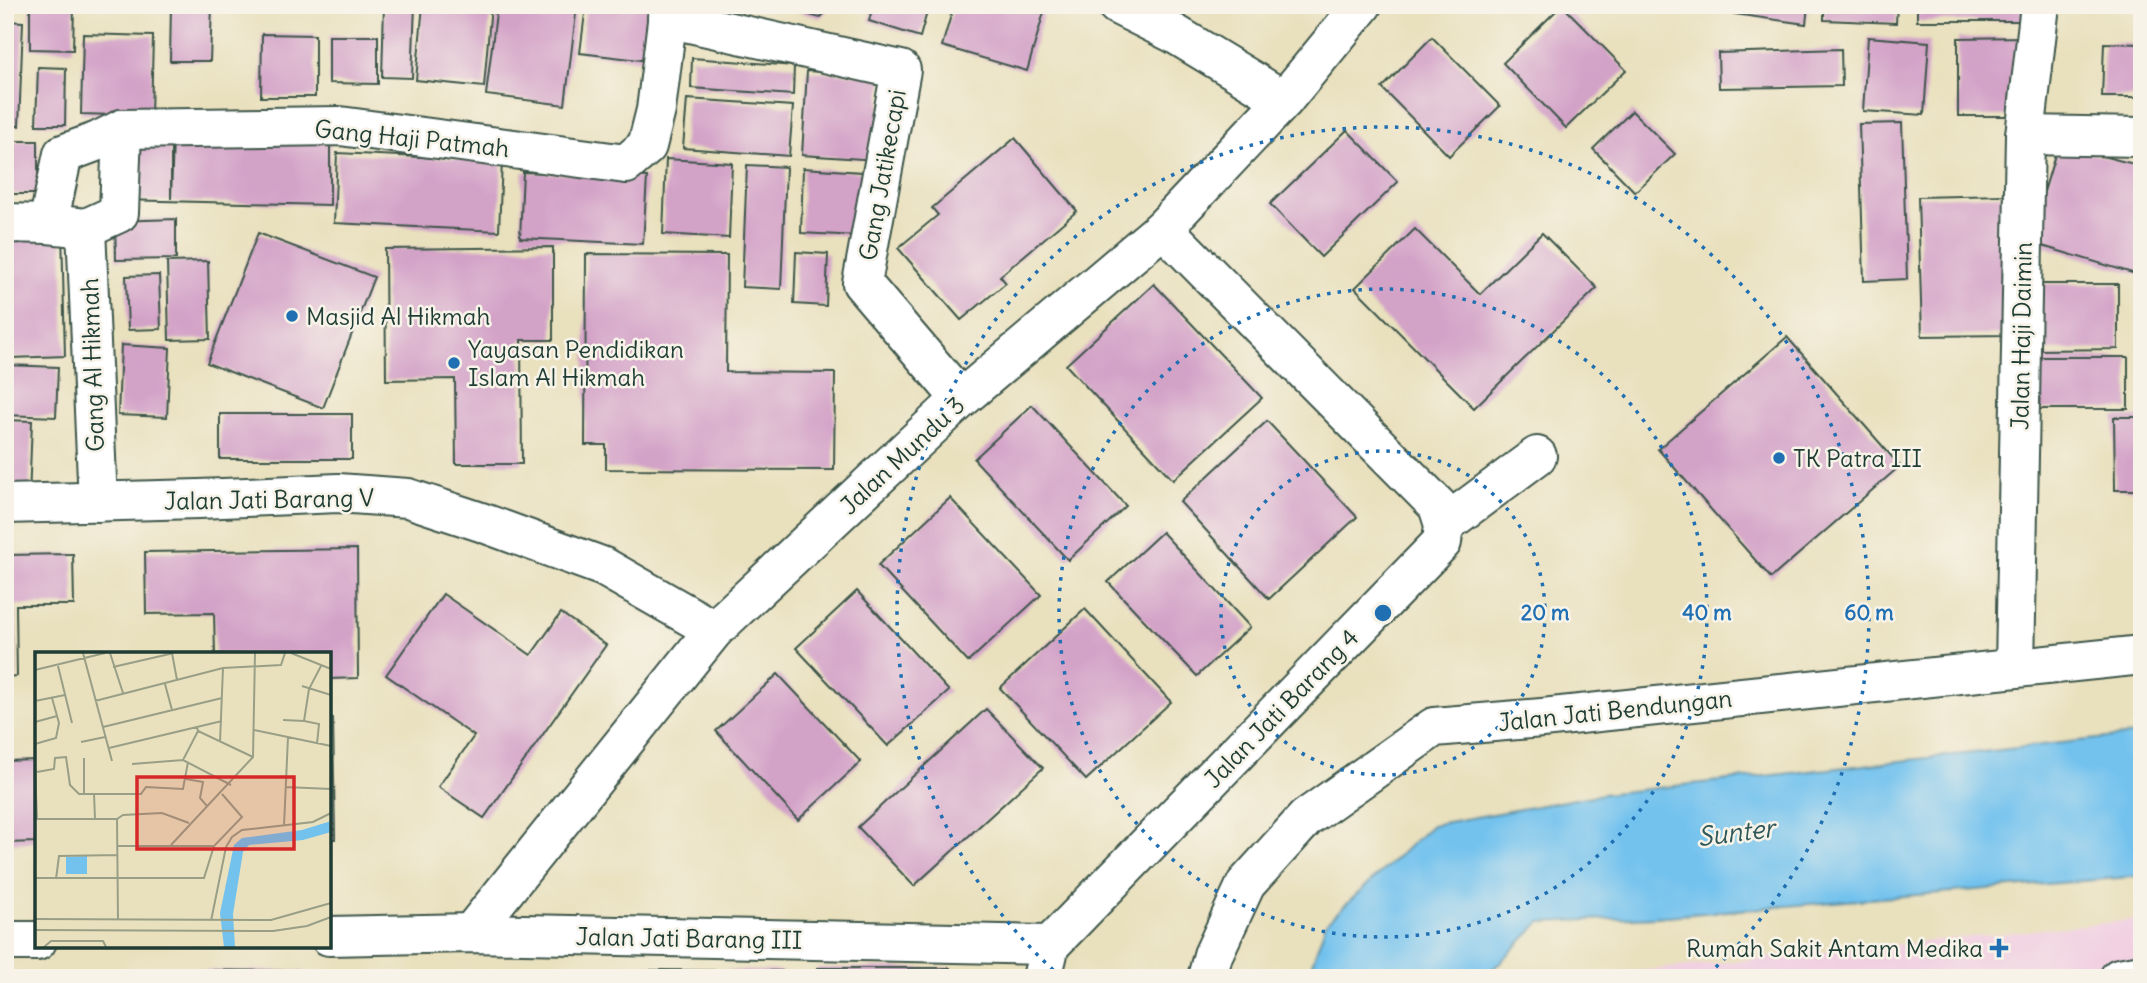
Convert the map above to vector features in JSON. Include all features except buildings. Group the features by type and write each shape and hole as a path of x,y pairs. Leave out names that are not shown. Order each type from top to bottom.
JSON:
{"street":[{"path":"1117,5 1175,34 1284,100"},
{"name":"Jalan Mundu 3","path":"471,933 714,630 961,399 1163,228 1284,100 1362,5"},
{"name":"Jalan Haji Daimin","path":"2015,668 2025,135 2040,5"},
{"name":"Gang Haji Patmah","path":"48,224 63,154 122,129 340,126 626,164 647,146 656,110 668,12"},
{"name":"Gang Jatikecapi","path":"668,12 901,70 863,283 961,399"},
{"path":"5,223 86,228 119,213 122,129"},
{"path":"2025,135 2142,137"},
{"name":"Gang Al Hikmah","path":"86,228 98,502"},
{"path":"1163,228 1438,506 1444,525 1537,456"},
{"name":"Jalan Jati Barang V","path":"5,504 338,493 408,498 604,567 714,630"},
{"name":"Jalan Jati Barang 4","path":"1046,961 1442,542 1444,525"},
{"name":"Jalan Jati Bendungan","path":"1207,978 1213,955 1246,884 1306,818 1434,727 2142,655"},
{"name":"Jalan Jati Barang III","path":"331,936 471,933 1046,961"},
{"path":"5,941 35,941"},
{"path":"2119,978 2142,974"}],"shaded area":[{"name":"Rumah Sakit Antam Medika","path":"2142,919 2142,978 1572,978"}],"water":[{"name":"Sunter","path":"2142,734 2142,876 1655,917 1541,922 1484,978 1307,978 1326,923 1432,825 1603,794"}],"place":[{"name":"Masjid Al Hikmah","path":"292,316"},
{"name":"Yayasan Pendidikan Islam Al Hikmah","path":"454,363"},
{"name":"TK Patra III","path":"1779,458"},
{"name":"Rumah Sakit Antam Medika","path":"1999,948"}]}
